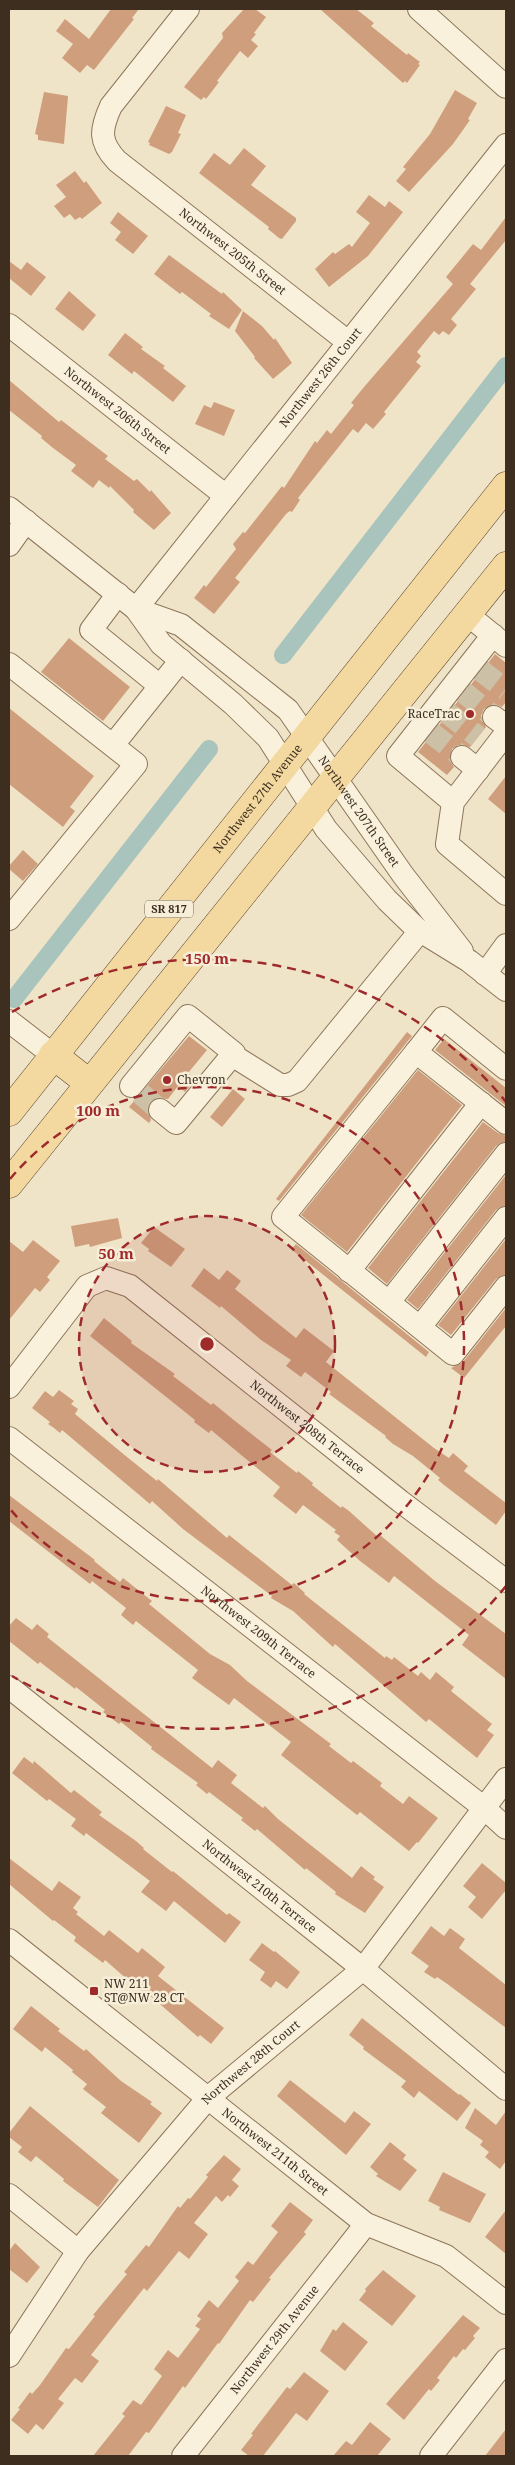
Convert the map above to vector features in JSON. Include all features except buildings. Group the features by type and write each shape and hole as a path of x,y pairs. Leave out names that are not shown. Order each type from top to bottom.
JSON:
{"main road":[{"name":"Northwest 27th Avenue","path":"9,1112 284,763 506,486"},
{"path":"9,1184 506,566"},
{"path":"53,1055 96,1074"}],"street":[{"name":"Northwest 205th Street","path":"188,9 110,106 104,122 103,142 117,161 348,342"},
{"path":"419,9 506,87"},
{"name":"Northwest 26th Court","path":"136,609 506,145"},
{"name":"Northwest 206th Street","path":"9,324 226,496"},
{"path":"9,544 17,514"},
{"name":"Northwest 207th Street","path":"17,514 136,609 161,644 233,704 268,738 326,828 387,900 420,931 477,967 506,990"},
{"path":"118,594 91,630 160,686"},
{"name":"Northwest 207th Street","path":"136,609 181,625 288,710 403,874 477,967"},
{"path":"454,802 398,756 425,728 475,666 499,641 467,614"},
{"path":"113,745 181,660"},
{"path":"9,664 136,764 9,919"},
{"path":"496,733 470,763 454,802 447,844 506,894"},
{"path":"232,1055 280,1084 288,1085 297,1081 420,931"},
{"path":"477,967 506,945"},
{"path":"152,1006 178,1028"},
{"path":"96,1074 136,1090 188,1016 234,1053 176,1123 160,1110"},
{"path":"506,1069 443,1018 283,1218 453,1354 506,1287"},
{"path":"9,1021 53,1055"},
{"path":"416,1052 506,1124"},
{"path":"349,1270 481,1103"},
{"path":"389,1302 506,1154"},
{"path":"420,1327 506,1218"},
{"name":"Northwest 208th Terrace","path":"9,1387 87,1286 106,1278 130,1286 400,1502 506,1582"},
{"name":"Northwest 209th Terrace","path":"9,1438 484,1807 506,1828"},
{"name":"Northwest 210th Terrace","path":"9,1686 363,1969 506,2090"},
{"name":"Northwest 28th Court","path":"9,2356 78,2252 208,2098 363,1969 506,1779"},
{"name":"Northwest 211th Street","path":"9,1940 366,2224 446,2256 506,2303"},
{"path":"9,2195 78,2252"},
{"name":"Northwest 29th Avenue","path":"184,2456 366,2224"},
{"path":"432,2456 506,2360"}],"waterway":[{"path":"283,655 506,366"},
{"path":"14,999 209,749"}],"tunnel":[{"path":"479,669 506,690"},
{"path":"461,690 494,717"},
{"path":"445,711 478,737"},
{"path":"429,731 462,757"},
{"path":"140,1093 160,1110"}],"place":[{"name":"RaceTrac","path":"470,714"},
{"name":"Chevron","path":"167,1080"},
{"name":"NW 211 ST@NW 28 CT","path":"94,1991"}]}
